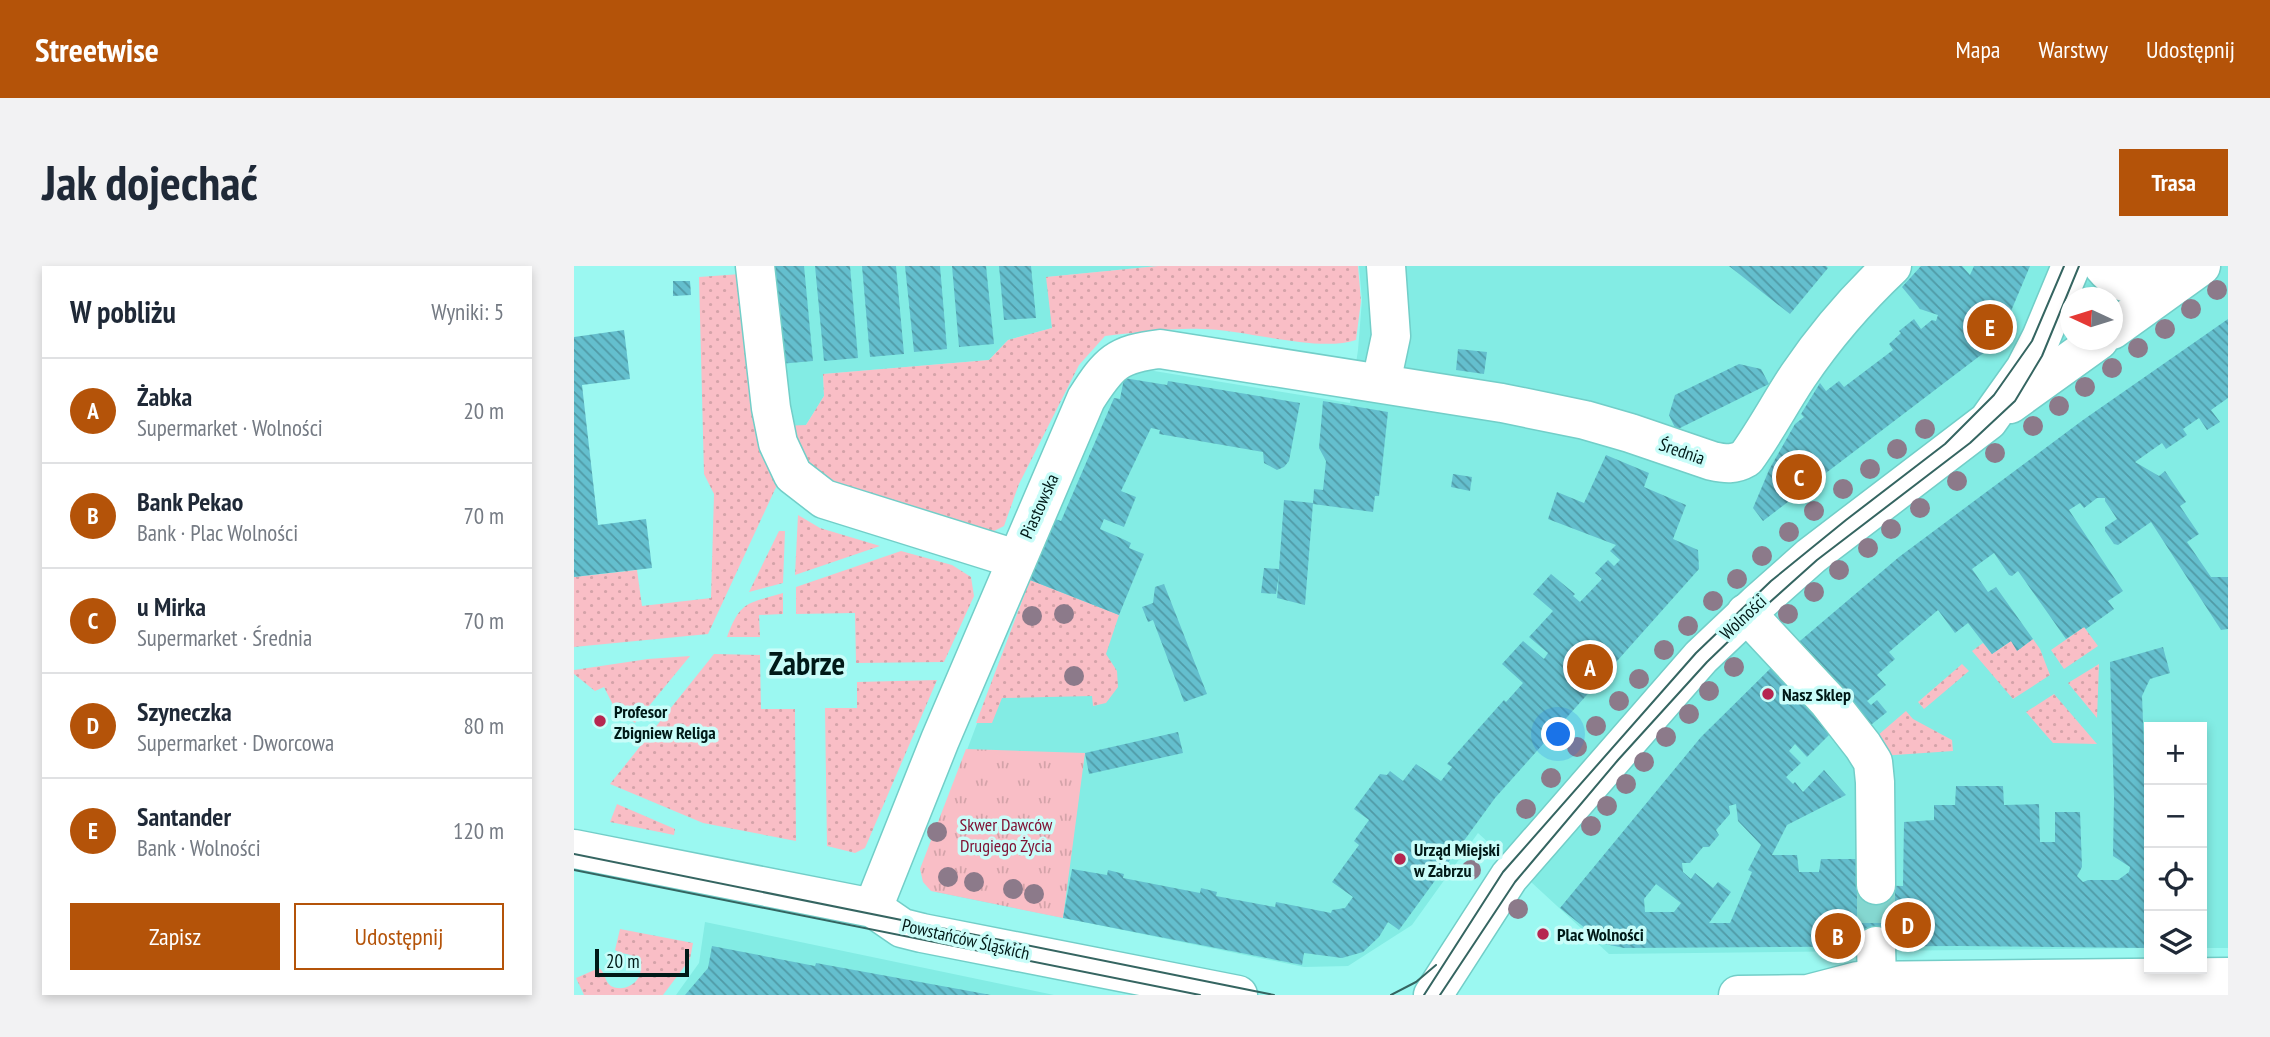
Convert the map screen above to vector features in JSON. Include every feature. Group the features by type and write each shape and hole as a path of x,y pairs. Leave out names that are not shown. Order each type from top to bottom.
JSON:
{"street":[{"path":"755,266 771,408 778,443 793,475 824,499 1016,559"},
{"path":"1381,383 1391,336 1386,266"},
{"name":"Średnia","path":"1381,383 1585,420 1712,461 1737,463 1746,458 1799,375 1835,328 1867,290 1892,266"},
{"name":"Wolności","path":"1433,995 1495,897 1516,869 1680,681 1746,613 1811,556 1988,421 2025,369 2071,266"},
{"path":"2103,266 2114,278 2126,284 2142,286 2161,284 2199,267"},
{"path":"2123,322 2199,267"},
{"name":"Piastowska","path":"873,908 895,848 1086,399 1100,377 1116,360 1135,352 1160,349 1381,383"},
{"path":"1988,421 2085,350"},
{"path":"1746,613 1828,701 1873,762 1876,885"},
{"name":"Powstańców Śląskich","path":"574,849 873,908 902,928 1237,995"},
{"path":"1738,995 1808,995 1870,970 2228,977"}],"shaded area":[{"path":"737,266 1158,266 1047,277 1052,328 1008,340 989,360 823,374 824,396 806,425 777,485 759,451 741,274"},
{"path":"1359,266 2228,266 2228,948 2207,948 2207,722 2144,722 2144,948 1609,954 1478,833 1412,925 1348,966 1304,967 936,892 922,869 1099,401 1119,375 1148,370 1350,403 1362,300"},
{"path":"705,922 1054,995 676,995 699,963"}],"green space":[{"path":"1158,266 1358,266 1361,301 1356,340 1322,344 1201,329 1105,336 1079,365 1019,484 1004,526 990,533 836,490 797,462 783,426 806,425 824,396 823,374 989,360 1008,340 1052,328 1046,277"},
{"path":"741,274 759,451 777,485 708,634 574,647 574,577 637,570 642,606 711,598 714,494 704,474 699,277"},
{"path":"798,515 820,528 880,546 795,575"},
{"path":"779,531 785,531 783,583 749,592"},
{"path":"901,551 952,565 971,577 974,596 944,662 856,663 855,613 796,614 796,587"},
{"path":"1030,580 1119,615 1106,654 1117,671 1118,687 1106,703 1093,706 1092,696 1002,698 992,723 976,723"},
{"path":"783,593 783,614 759,615 760,637 727,637 737,616 747,605"},
{"path":"2084,627 2098,646 2064,669 2051,650"},
{"path":"2033,639 2050,675 2013,699 1972,651 1983,643 1992,654 2011,641 2018,650"},
{"path":"714,654 760,655 761,709 795,709 796,841 703,823 610,784"},
{"path":"690,656 635,723 614,707 604,687 595,691 574,674 574,670"},
{"path":"1962,664 1969,671 1924,709 1918,702"},
{"path":"2099,664 2097,718 2068,683"},
{"path":"937,680 865,848 855,853 827,846 825,708 857,708 857,682"},
{"path":"2054,694 2097,744 2053,743 2026,712"},
{"path":"1906,711 1913,719 1952,740 1953,751 1880,756 1870,742"},
{"name":"Skwer Dawców Drugiego Życia","path":"966,749 1085,753 1063,918 931,891 923,882 920,869"},
{"path":"617,804 675,829 674,835 610,822"},
{"path":"620,929 693,943 690,959 663,995 584,995 576,978 599,968 609,984 618,988 631,985 639,976 641,970 635,958 615,950"}],"building":[{"path":"770,266 804,266 813,361 779,364"},
{"path":"815,266 850,266 858,358 824,361"},
{"path":"862,266 896,266 904,354 870,357"},
{"path":"905,266 940,266 947,349 914,352"},
{"path":"952,266 986,266 994,344 959,347"},
{"path":"999,266 1031,266 1036,318 1004,320"},
{"path":"1729,266 1826,266 1828,268 1790,314"},
{"path":"1921,266 1962,266 1970,275 1974,266 2030,266 1998,342 1763,521 1753,508 1769,470 1795,424 1804,417 1801,414 1820,383 1826,391 1839,381 1844,387 1893,350 1889,344 1901,333 1899,331 1914,319 1921,329 1932,320 1936,321 1938,315 1920,309 1902,287"},
{"path":"673,281 690,281 691,295 673,296"},
{"path":"2228,319 2228,398 2211,410 2220,422 2207,430 2199,418 2183,429 2187,435 2166,449 2162,443 2135,462 2159,476 2165,471 2186,502 2180,506 2199,534 2187,542 2211,577 2228,577 2228,629 2221,630 2151,522 2118,545 2114,544 2105,527 2117,519 2105,498 2097,498 2084,508 2080,503 2069,510 2123,591 2108,601 2114,609 2086,629 2084,627 2066,639 2018,571 2012,576 2009,575 1994,553 1972,569 1988,592 1996,587 2033,639 2017,651 2011,641 1992,654 1968,623 1955,633 1938,610 1889,652 1895,659 1877,675 1886,685 1867,701 1871,705 1877,700 1887,712 1862,732 1794,646 1899,557 2083,420"},
{"path":"624,330 630,379 582,385 598,525 646,519 652,568 574,577 574,337"},
{"path":"1458,349 1487,352 1484,374 1456,370"},
{"path":"1739,364 1761,369 1769,384 1676,430 1669,415 1675,395"},
{"path":"1124,378 1167,385 1168,381 1300,403 1289,461 1277,470 1264,463 1263,452 1159,434 1160,430 1151,428 1121,491 1136,497 1124,527 1104,519 1100,529 1131,543 1129,548 1144,554 1119,615 1030,580 1055,519 1061,521 1114,398 1120,399"},
{"path":"1323,401 1388,412 1379,496 1375,496 1373,512 1313,504 1314,489 1323,490 1326,461 1319,448"},
{"path":"1606,455 1649,473 1644,487 1686,505 1673,539 1698,550 1699,569 1495,798 1399,930 1388,922 1379,937 1363,952 1342,958 1304,953 1302,965 1063,918 1072,869 1107,875 1108,870 1124,874 1123,878 1200,893 1201,888 1217,892 1216,896 1275,907 1276,902 1331,913 1332,910 1345,908 1353,897 1332,882 1359,845 1354,841 1369,820 1354,809 1380,774 1387,775 1390,771 1403,781 1416,764 1441,781 1452,767 1447,764 1504,700 1506,702 1523,683 1502,664 1523,641 1544,659 1548,653 1529,637 1553,611 1533,594 1551,574 1575,594 1573,596 1580,602 1602,579 1595,573 1608,560 1614,566 1620,560 1610,551 1616,545 1548,519 1557,492 1584,503"},
{"path":"1453,474 1472,477 1470,491 1451,487"},
{"path":"1284,500 1313,503 1305,605 1277,598 1279,574 1276,594 1261,593 1264,568 1279,569"},
{"path":"1164,584 1207,694 1184,702 1153,620 1148,622 1142,607 1153,603 1155,587"},
{"path":"2163,647 2170,673 2150,679 2142,696 2144,948 1624,948 1605,944 1560,908 1701,737 1778,661 1837,727 1807,757 1795,744 1789,751 1801,763 1786,777 1793,784 1795,782 1803,792 1824,770 1846,795 1787,825 1772,855 1797,855 1799,872 1819,872 1821,859 1867,859 1868,885 1903,886 1904,822 1934,820 1934,805 1955,805 1956,786 2003,786 2004,805 2039,804 2040,842 2055,842 2055,812 2080,812 2082,867 2077,876 2083,882 2118,880 2129,872 2130,867 2113,856 2110,662","holes":["1736,804 1738,821 1761,845 1748,870 1752,872 1730,923 1709,923 1731,892 1718,882 1713,888 1695,873 1691,879 1683,872 1682,863 1690,863 1703,847 1709,847 1719,835 1716,830 1730,814 1729,806","1656,884 1681,903 1674,912 1645,912 1644,899"]},
{"path":"1178,732 1183,753 1089,774 1085,753"},
{"path":"712,946 991,995 685,995 708,968"}],"tunnel":[{"path":"1876,885 1876,946"}],"tram line":[{"path":"1424,995 1503,872 1696,653 1771,581 1945,444 1994,395 2032,341 2064,266"},
{"path":"1440,995 1515,882 1618,760 1707,662 1817,560 1970,443 2015,401 2042,356 2079,266"},
{"path":"574,854 1274,995"},
{"path":"574,870 1200,995"},
{"path":"1391,995 1416,982 1436,965"}],"place":[{"name":"Santander","path":"1990,327"},
{"name":"u Mirka","path":"1799,477"},
{"name":"Żabka","path":"1590,667"},
{"name":"Nasz Sklep","path":"1768,694"},
{"name":"Profesor Zbigniew Religa","path":"600,721"},
{"name":"Urząd Miejski w Zabrzu","path":"1400,859"},
{"name":"Szyneczka","path":"1908,925"},
{"name":"Plac Wolności","path":"1543,934"},
{"name":"Bank Pekao","path":"1838,936"}],"district":[{"name":"Zabrze","path":"807,663"}]}
